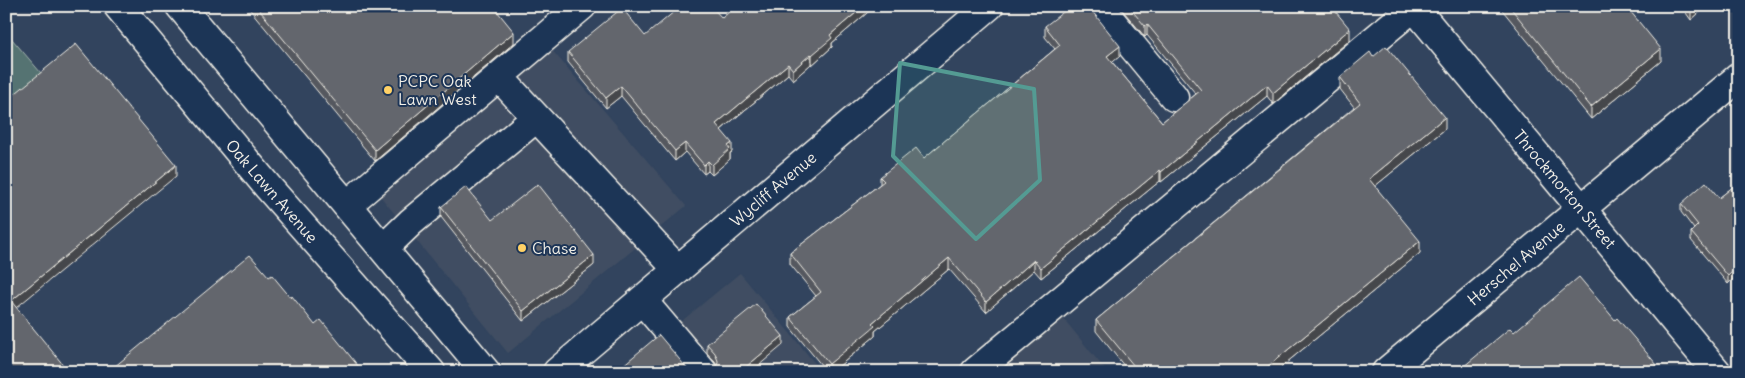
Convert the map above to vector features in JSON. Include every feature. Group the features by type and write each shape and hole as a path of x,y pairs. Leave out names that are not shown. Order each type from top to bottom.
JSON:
{"main road":[{"name":"Oak Lawn Avenue","path":"118,6 268,187 431,372"},
{"path":"180,6 486,372"},
{"path":"347,205 582,6"},
{"name":"Wycliff Avenue","path":"556,372 989,6"},
{"path":"1099,6 1174,97"},
{"path":"976,372 1414,7"},
{"name":"Throckmorton Street","path":"1414,7 1717,372"},
{"path":"499,77 678,270"},
{"name":"Herschel Avenue","path":"1386,372 1739,77"},
{"path":"384,248 411,222 536,118"},
{"path":"642,300 703,372"}],"highlighted area":[{"path":"900,63 1034,89 1040,180 976,239 893,156"}],"shaded area":[{"path":"550,48 686,206 508,353 377,192"},
{"path":"740,273 822,372 620,372"},
{"path":"1063,318 1107,372 997,372"}],"green space":[{"path":"6,32 41,73 6,103"}],"building":[{"name":"PCPC Oak Lawn West","path":"256,6 493,6 514,32 375,150"},
{"path":"681,6 711,6 722,18 736,6 864,6 830,35 832,38 812,55 793,70 788,64 716,124 732,143 728,146 730,149 712,165 708,161 704,165 685,143 675,151 621,86 606,98 568,52 622,8 645,36"},
{"path":"1071,6 1088,6 1120,46 1107,56 1162,122 1201,90 1147,24 1145,26 1128,6 1331,6 1350,29 1273,93 1267,85 1041,268 1034,260 986,302 949,258 872,323 875,326 829,364 790,317 821,292 790,253 884,181 880,177 916,148 924,158 1060,45 1045,26"},
{"path":"1509,6 1626,6 1661,49 1591,107"},
{"path":"76,44 176,165 11,301 69,372 6,372 6,101"},
{"path":"1386,46 1445,117 1369,179 1420,241 1261,372 1139,372 1096,320 1360,103 1340,77 1370,52 1373,57"},
{"path":"1706,182 1719,198 1739,182 1739,273 1735,269 1728,276 1691,232 1698,225 1681,204"},
{"name":"Chase","path":"538,184 594,255 523,311 441,207 466,187 492,220"},
{"path":"250,255 269,277 272,275 291,298 292,296 315,325 321,320 363,372 108,372"},
{"path":"1579,277 1615,320 1617,318 1657,365 1651,372 1457,372 1510,328 1514,332"},
{"path":"756,304 783,336 740,372 715,372 718,361 715,353 707,344"},
{"path":"659,335 690,372 615,372"}],"place":[{"name":"PCPC Oak Lawn West","path":"388,90"},
{"name":"Chase","path":"522,248"}]}
